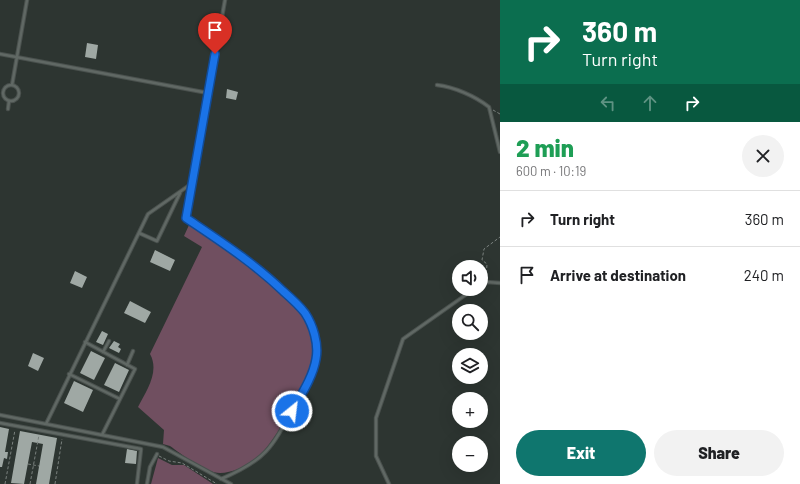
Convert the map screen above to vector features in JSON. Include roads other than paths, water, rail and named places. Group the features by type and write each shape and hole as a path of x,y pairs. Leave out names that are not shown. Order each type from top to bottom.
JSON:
{"lane":[{"path":"12,85 27,0"},
{"path":"221,479 249,466 258,460 271,446 310,377 316,358 316,340 312,324 295,302 247,260 186,218 225,0"},
{"path":"0,54 208,93"},
{"path":"12,85 18,90 19,95 14,100 9,101 4,98 3,92 7,86 12,85"},
{"path":"437,85 447,86 489,106 500,152"},
{"path":"8,108 9,101"},
{"path":"46,424 148,214 192,184"},
{"path":"139,233 157,242 180,192"},
{"path":"488,282 500,283"},
{"path":"389,484 376,456 376,418 403,340 464,296"},
{"path":"103,352 109,341"},
{"path":"85,342 135,369 102,435"},
{"path":"127,365 133,351"},
{"path":"69,374 120,399"},
{"path":"0,415 163,447 231,484"},
{"path":"0,423 141,449 138,484"},
{"path":"147,484 150,467 157,454"}]}
